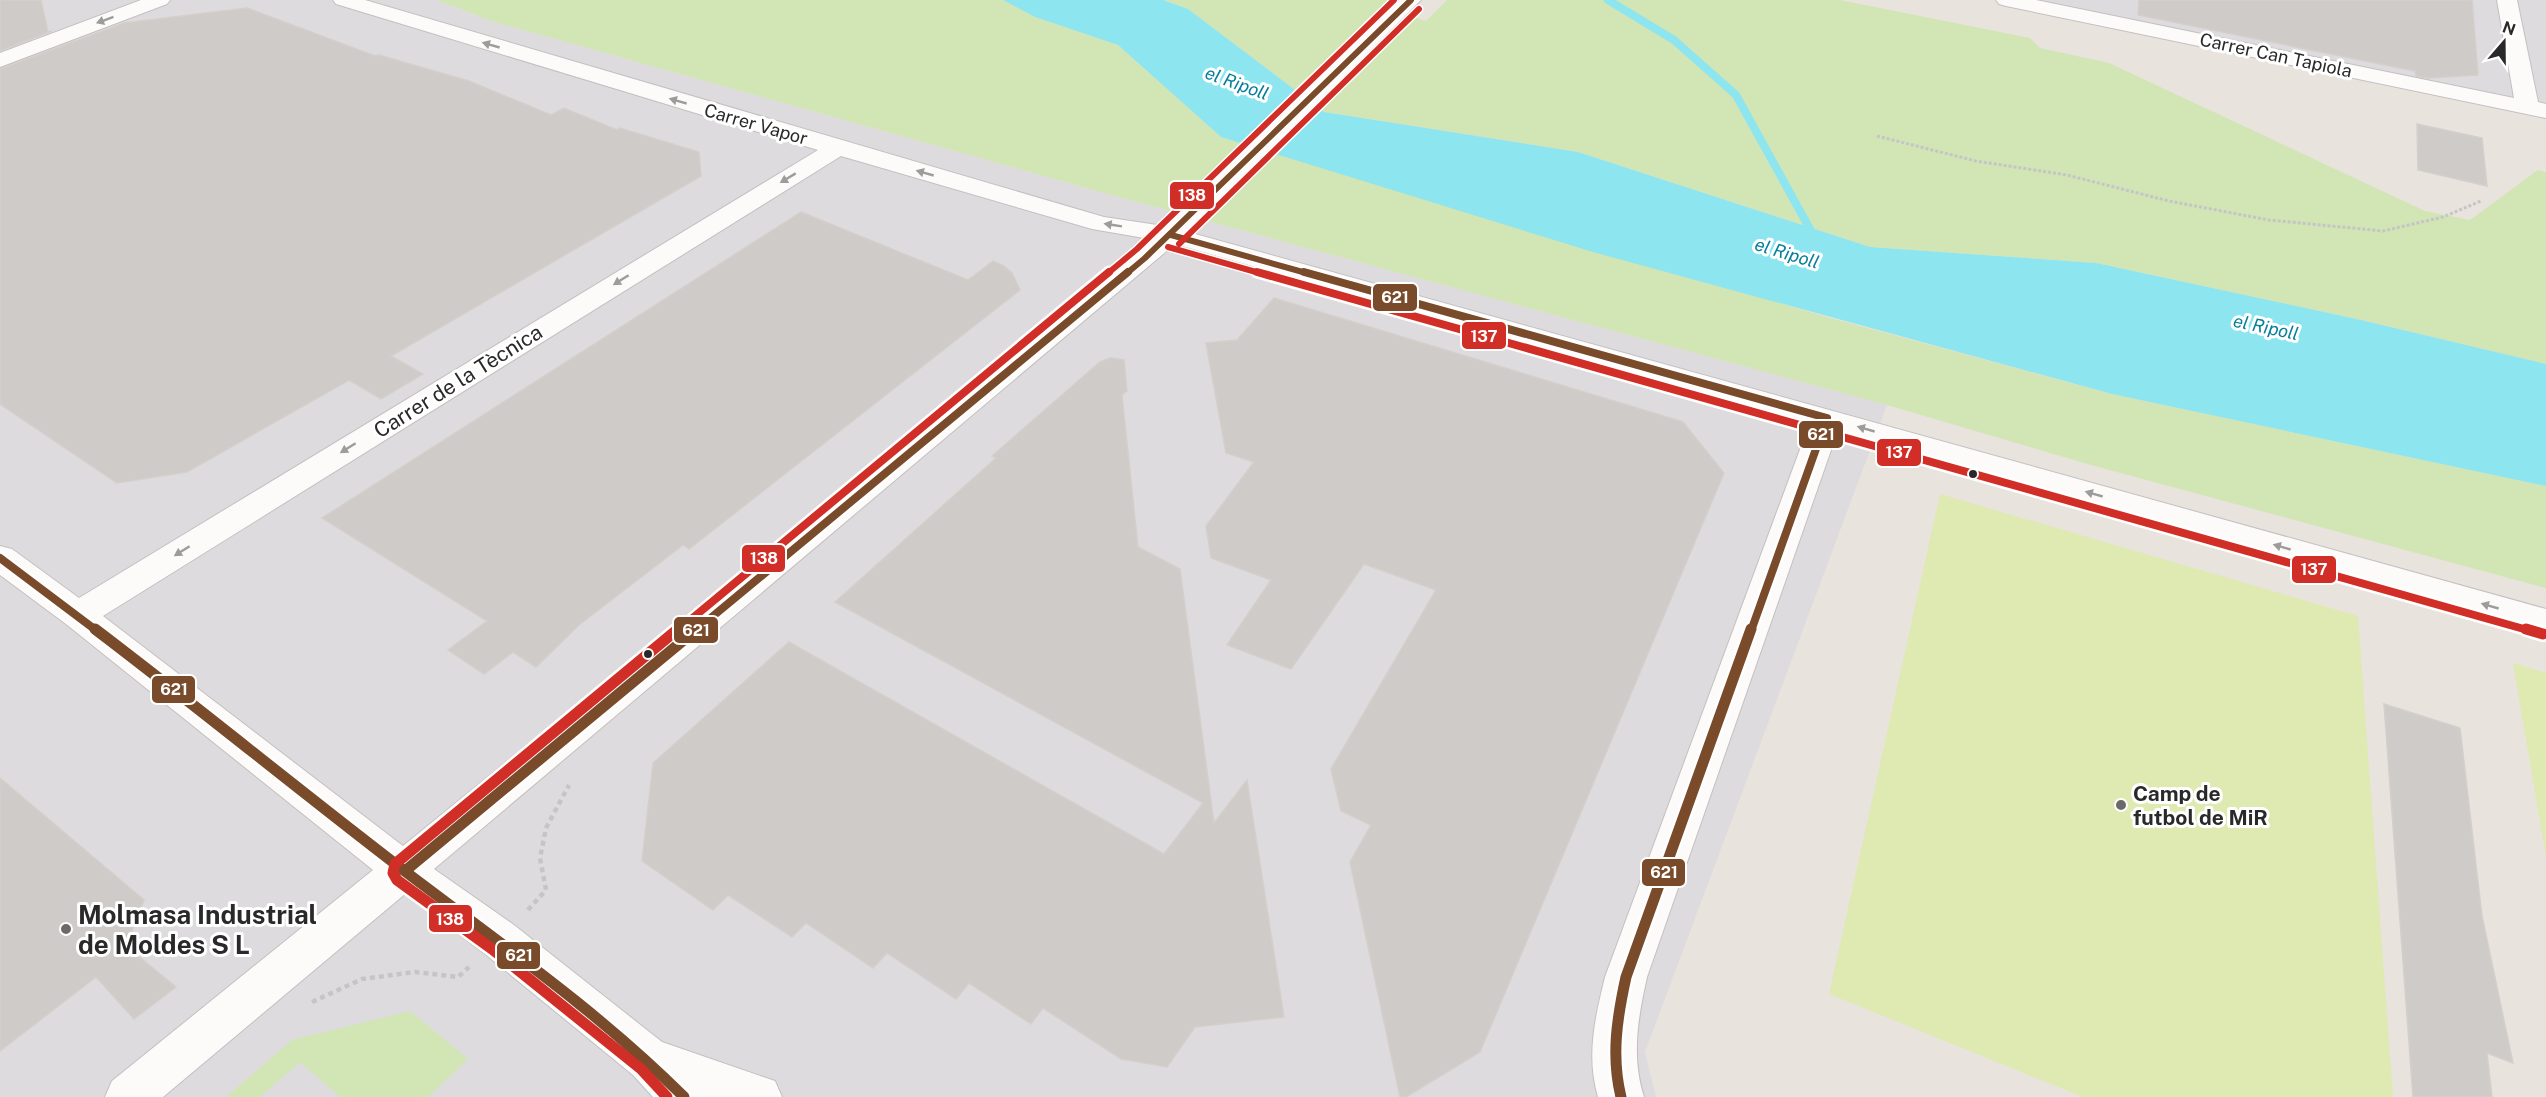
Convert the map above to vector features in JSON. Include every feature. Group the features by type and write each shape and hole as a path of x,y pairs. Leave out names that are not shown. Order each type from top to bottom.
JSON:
{"street":[{"path":"0,60 160,0"},
{"name":"Carrer Vapor","path":"343,0 1101,224 1178,228 1827,418 2546,622"},
{"name":"Carrer Can Tapiola","path":"2006,0 2536,109"},
{"path":"2507,0 2536,109"},
{"path":"128,1097 405,871 1178,228 1407,4"},
{"name":"Carrer de la Tècnica","path":"78,615 838,148"},
{"path":"1621,1097 1617,1086 1613,1032 1626,977 1827,418"},
{"path":"0,558 78,615 405,871 499,939 649,1060 684,1097"},
{"path":"649,1060 759,1097"}],"path":[{"path":"1877,136 1976,161 2067,175 2169,201 2269,220 2383,231 2443,217 2481,201"},
{"path":"310,1003 362,979 414,972 458,977 499,939 546,890 540,858 546,828 574,776"}],"shaded area":[{"path":"0,0 437,0 491,21 1104,193 1887,405 1645,1052 1656,1097 0,1097"},
{"path":"2030,0 2546,0 2546,106"}],"green space":[{"path":"437,0 1003,0 1035,17 1118,45 1221,137 1827,317 2112,394 2546,486 2546,588 2091,465 1887,405 1104,193 491,21"},
{"path":"1163,0 1388,0 1382,7 1426,21 1447,0 1840,0 2030,38 2040,48 2109,63 2425,211 2470,220 2538,170 2546,172 2546,364 2361,320 2096,263 1870,247 1578,152 1324,112 1188,9"},
{"name":"Camp de futbol de MiR","path":"1940,494 2358,616 2393,1097 2083,1097 1829,994"},
{"path":"2513,663 2546,673 2546,857"},
{"path":"410,1011 468,1059 428,1097 340,1097 300,1062 260,1097 226,1097 292,1040"}],"water":[{"name":"el Ripoll","path":"1003,0 1163,0 1188,9 1324,112 1578,152 1870,247 2096,263 2361,320 2546,364 2546,486 2112,394 1593,252 1221,137 1118,45 1035,17"}],"building":[{"path":"0,0 41,0 48,32 52,31 0,51"},
{"path":"2139,0 2472,0 2478,75 2428,78 2416,76 2415,71 2138,15"},
{"path":"247,8 375,56 379,55 469,81 551,115 564,108 617,130 620,128 699,152 701,176 391,356 423,374 381,399 349,380 187,472 117,483 0,404 0,69 124,23"},
{"path":"2417,124 2482,138 2487,186 2418,170"},
{"path":"801,212 968,280 993,261 1012,273 1020,290 689,549 683,545 579,625 536,667 513,652 484,674 448,650 487,621 322,518"},
{"path":"1274,298 1683,422 1724,473 1480,1052 1406,1097 1400,1097 1350,862 1371,825 1341,811 1331,769 1436,590 1364,564 1291,669 1227,645 1271,580 1211,558 1206,526 1254,462 1226,453 1206,343 1237,340"},
{"path":"1110,358 1124,360 1127,391 1122,395 1138,547 1180,569 1214,823 1247,780 1284,1017 1195,1027 1167,1067 1121,1059 1043,1008 1031,1024 969,983 956,999 887,953 873,968 806,923 792,937 728,895 713,910 642,861 653,763 789,642 1164,854 1203,803 835,602 996,458 992,456 1100,362"},
{"path":"2384,704 2460,728 2482,916 2513,1063 2487,1053 2492,1097 2413,1097"},
{"name":"Molmasa Industrial de Moldes S L","path":"0,778 144,900 126,946 176,987 134,1019 96,977 0,1051"}],"waterway":[{"path":"1608,0 1674,40 1736,95 1816,240"}],"transit line":[{"name":"138","path":"667,1097 641,1069 492,949 397,880 393,873 395,864 1137,249 1394,0"},
{"name":"621","path":"405,871 1145,258 1411,0"},
{"name":"137","path":"1179,244 1419,9"},
{"name":"621","path":"1171,235 1827,418 1626,977 1617,1022 1615,1052 1615,1067 1621,1097"},
{"name":"137","path":"1168,247 2543,634"},
{"name":"621","path":"0,558 152,673 402,869 584,1006 652,1065 684,1097"}],"place":[{"name":"Camp de futbol de MiR","path":"2121,805"},
{"name":"Molmasa Industrial de Moldes S L","path":"66,929"}]}
